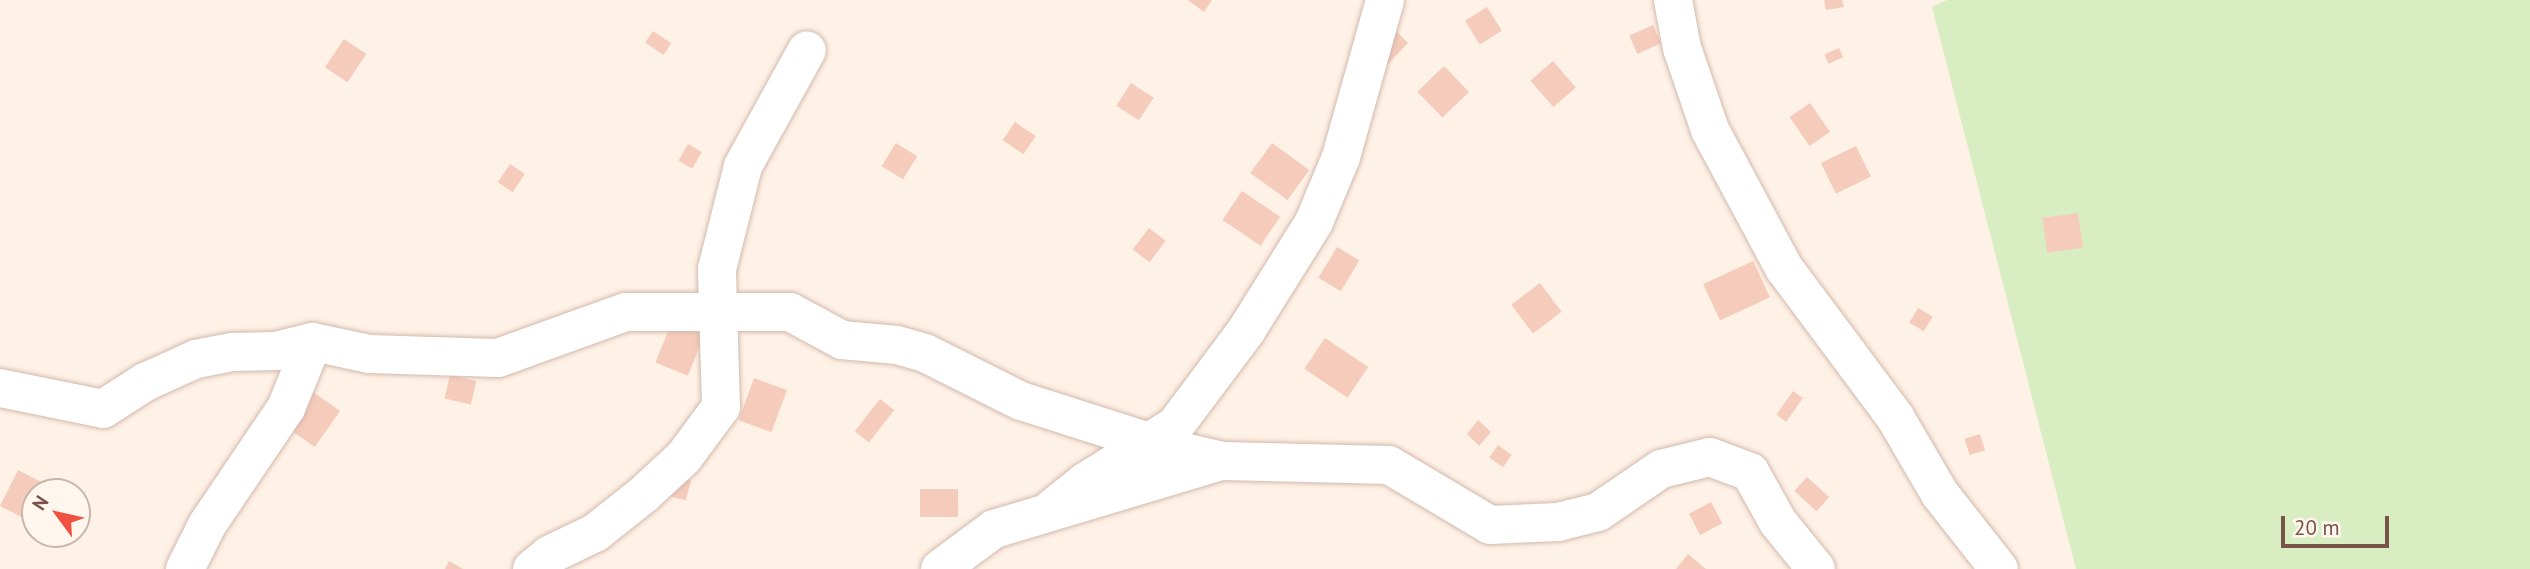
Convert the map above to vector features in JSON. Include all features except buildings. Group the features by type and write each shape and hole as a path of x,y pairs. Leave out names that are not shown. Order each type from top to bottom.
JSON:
{"street":[{"path":"1050,510 1175,426 1246,331 1314,222 1341,158 1385,0"},
{"path":"1673,0 1682,48 1710,130 1784,268 1895,417 1940,494 1999,569"},
{"path":"532,569 549,555 595,533 643,495 706,432 721,407 717,269 743,166 807,50"},
{"path":"0,388 103,409 145,382 196,359 233,352 275,351 313,342 369,354 498,358 626,312 790,312 842,340 897,345 925,352 1021,401 1149,442 1223,461 1389,466 1490,525 1558,522 1598,512 1661,469 1710,457 1751,472 1778,522 1816,569"},
{"path":"185,569 207,525 286,408 313,342"},
{"path":"943,568 978,537 1050,510 1223,461"}],"green space":[{"path":"1947,0 2530,0 2530,569 2076,569 1932,7"}]}
